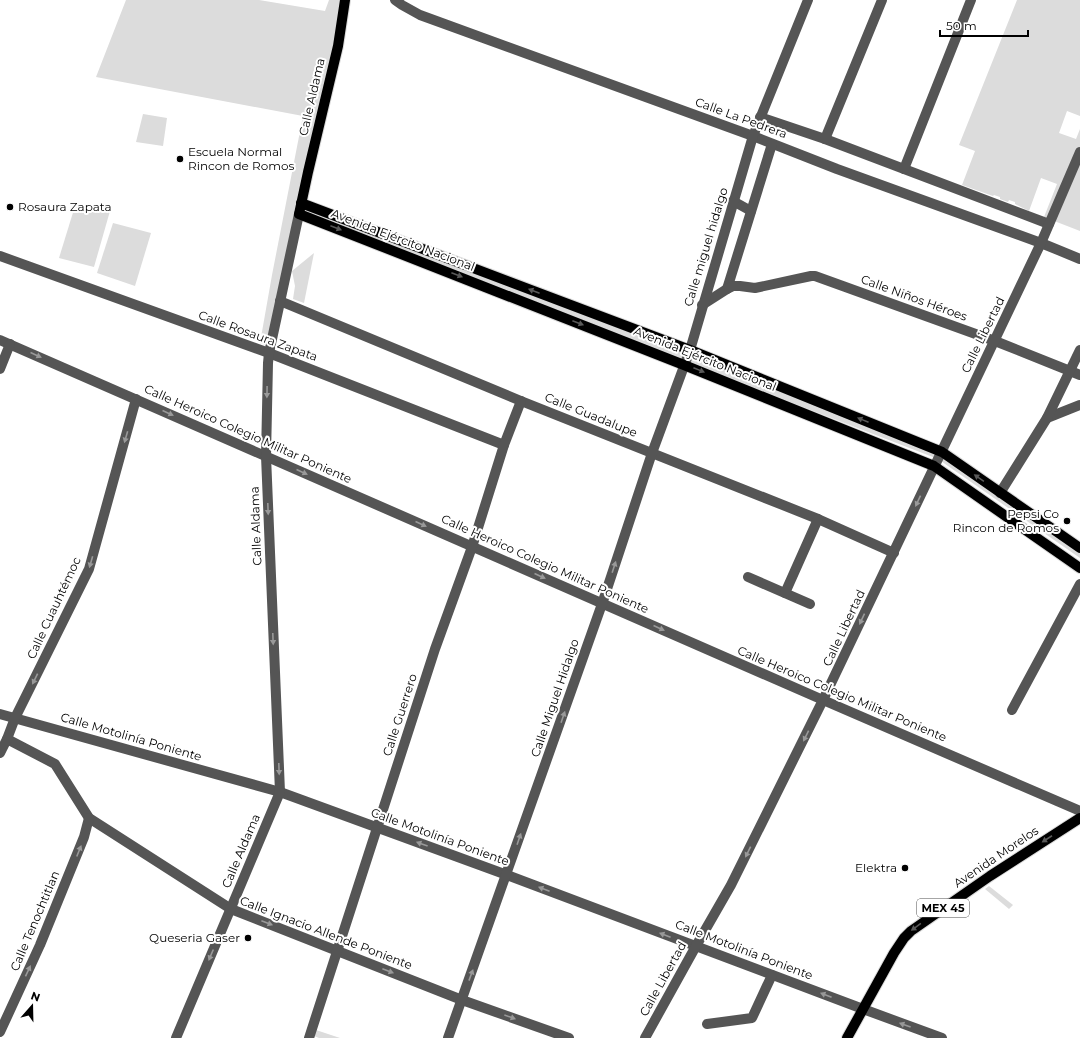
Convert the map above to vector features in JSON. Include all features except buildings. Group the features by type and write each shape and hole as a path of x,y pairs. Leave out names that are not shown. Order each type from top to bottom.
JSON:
{"main road":[{"name":"Calle Aldama","path":"300,208 338,46 345,0"},
{"name":"Avenida Ejército Nacional","path":"300,208 690,350 942,452 1080,548"},
{"name":"Avenida Ejército Nacional","path":"300,208 934,466 1080,568"},
{"name":"Avenida Morelos","path":"847,1038 894,953 904,938 911,931 990,876 1080,818"}],"street":[{"name":"Calle La Pedrera","path":"395,0 420,15 753,136 1041,243 1080,259"},
{"name":"Calle miguel hidalgo","path":"684,365 690,350 753,136 808,0"},
{"path":"825,139 882,0"},
{"path":"904,169 971,0"},
{"path":"760,117 825,139 1049,224"},
{"path":"702,305 727,288 772,144"},
{"name":"Calle Libertad","path":"645,1038 731,885 823,700 1041,243 1080,152"},
{"path":"733,201 751,211"},
{"name":"Calle Aldama","path":"176,1038 280,792 266,456 269,353 300,208"},
{"name":"Calle Rosaura Zapata","path":"0,256 269,353 504,446"},
{"name":"Calle Niños Héroes","path":"727,288 733,286 755,288 815,276 995,341 1080,375"},
{"name":"Calle Guadalupe","path":"280,301 520,401 818,519 894,553"},
{"name":"Calle Heroico Colegio Militar Poniente","path":"0,340 602,604 1080,811"},
{"path":"0,369 10,344"},
{"path":"1000,493 1047,418 1080,350"},
{"name":"Calle Miguel Hidalgo","path":"448,1038 507,875 602,604 652,453 684,365"},
{"name":"Calle Cuauhtémoc","path":"0,752 15,718 89,569 136,399"},
{"name":"Calle Guerrero","path":"311,1037 435,649 472,547 520,401"},
{"path":"1047,418 1080,405"},
{"path":"785,593 818,519"},
{"path":"748,577 810,604"},
{"path":"1012,710 1080,584"},
{"name":"Calle Motolinía Poniente","path":"0,714 280,792 507,875 942,1038"},
{"name":"Calle Ignacio Allende Poniente","path":"7,739 55,764 89,818 231,909 462,1000 569,1038"},
{"name":"Calle Tenochtitlan","path":"0,1032 40,945 84,837 89,818"},
{"path":"707,1024 752,1018 772,975"}],"shaded area":[{"path":"126,0 259,0 325,11 329,0 342,0 334,44 268,346 260,343 303,116 96,77"},
{"path":"1017,0 1080,0 1080,116 1067,111 1059,133 1076,139 1080,129 1080,231 1044,217 1057,184 1041,178 1029,211 1015,204 1015,202 1009,200 1008,202 1000,199 1000,197 962,185 975,151 959,145"},
{"path":"143,114 167,118 163,146 136,142"},
{"path":"303,205 941,452 1080,549 1080,558 938,459 301,214"},
{"path":"75,206 110,211 94,267 59,258"},
{"path":"113,223 151,233 135,286 97,273"},
{"path":"314,253 304,303 293,299 295,286 292,271"},
{"path":"989,886 1013,905 1009,909 985,889"},
{"path":"316,1030 340,1038 319,1038 314,1036"}],"place":[{"name":"Escuela Normal Rincon de Romos","path":"180,159"},
{"name":"Rosaura Zapata","path":"10,207"},
{"name":"Pepsi Co Rincon de Romos","path":"1067,521"},
{"name":"Elektra","path":"905,868"},
{"name":"Queseria Gaser","path":"248,938"}]}
